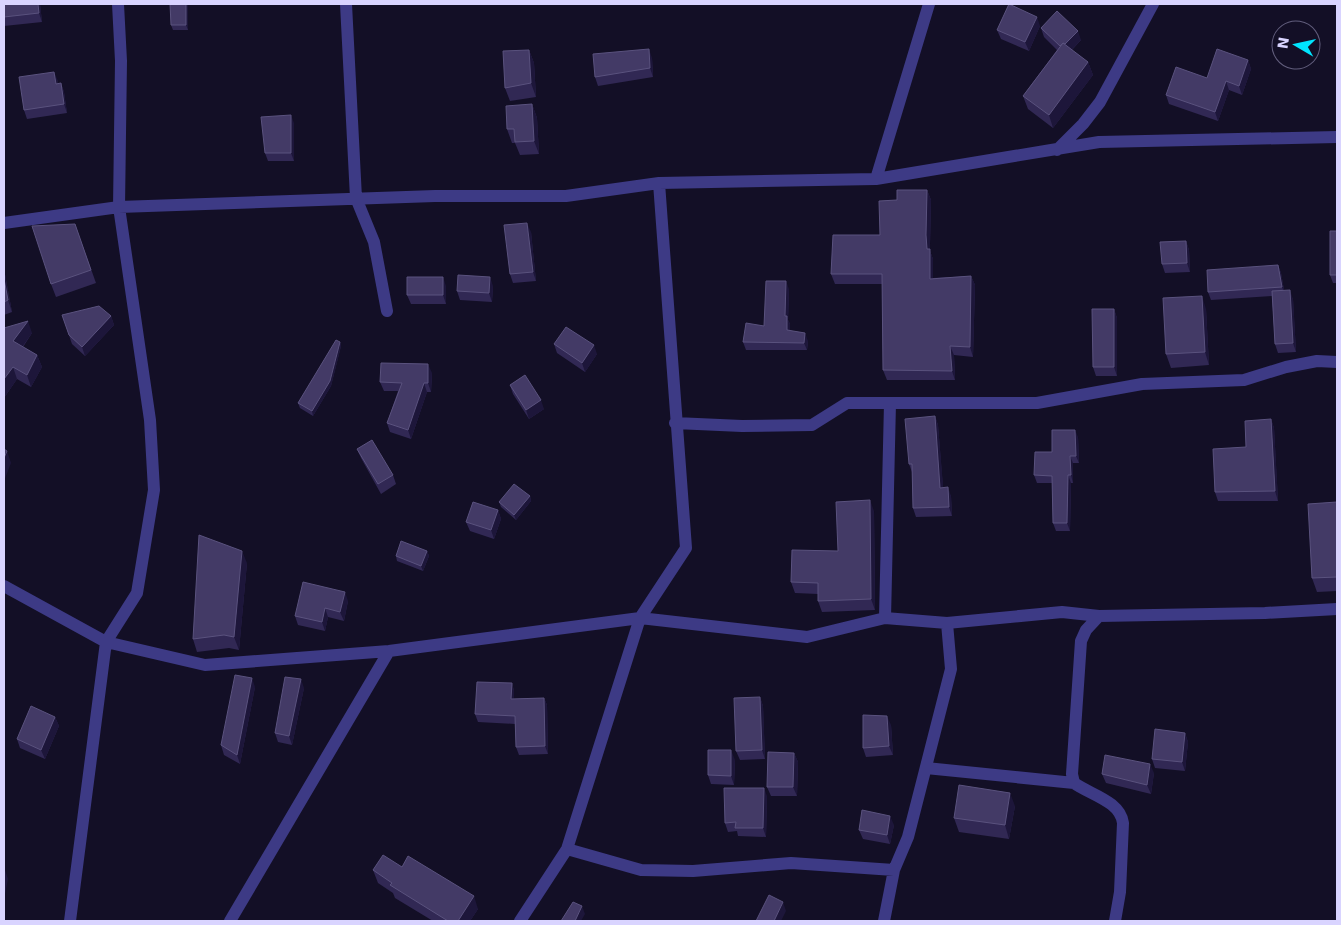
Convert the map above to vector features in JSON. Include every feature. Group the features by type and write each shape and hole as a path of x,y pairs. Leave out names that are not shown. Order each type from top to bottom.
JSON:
{"street":[{"path":"70,921 106,642 137,593 154,490 150,420 119,207 121,61 118,4"},
{"path":"346,4 356,198 374,242 387,311"},
{"path":"876,179 929,4"},
{"path":"1057,150 1083,124 1100,102 1153,4"},
{"path":"4,223 119,207 356,198 566,196 659,183 876,179 1099,142 1337,137"},
{"path":"520,921 567,848 640,618 686,548 659,183"},
{"path":"676,423 742,426 812,425 847,403 1037,403 1142,384 1244,380 1286,367 1317,362 1337,362"},
{"path":"885,618 890,403"},
{"path":"4,586 106,642 205,664 388,651 640,618 806,637 885,618 947,623 1062,612 1099,616 1337,608"},
{"path":"1074,783 1072,774 1081,641 1086,630 1099,616"},
{"path":"884,921 894,870 908,837 951,669 947,623"},
{"path":"230,921 388,651"},
{"path":"926,768 1074,783 1113,805 1122,814 1123,823 1120,892 1115,921"},
{"path":"567,848 640,870 693,871 791,862 894,870"}],"building":[{"path":"4,4 38,4 39,13 4,17"},
{"path":"170,4 186,4 186,25 171,25"},
{"path":"1009,4 1037,17 1025,42 997,30"},
{"path":"1057,11 1078,31 1065,44 1063,43 1060,46 1041,28"},
{"path":"1063,43 1088,62 1049,115 1023,96"},
{"path":"649,49 650,68 595,77 593,54"},
{"path":"1217,49 1248,60 1239,86 1226,81 1215,112 1166,95 1176,67 1207,78"},
{"path":"529,50 531,83 505,88 503,51"},
{"path":"54,72 56,84 61,83 64,104 24,110 19,77"},
{"path":"532,104 534,141 515,142 514,129 507,129 506,106"},
{"path":"291,115 291,153 265,153 261,117"},
{"path":"897,190 927,190 926,235 927,249 930,249 930,279 971,276 970,347 950,346 952,371 883,370 882,274 831,274 833,235 880,235 879,201 897,200"},
{"path":"527,223 533,272 510,274 504,225"},
{"path":"75,224 91,270 51,284 32,226"},
{"path":"1330,231 1337,231 1337,275 1330,275"},
{"path":"1186,241 1187,263 1162,264 1160,242"},
{"path":"1278,265 1282,287 1208,292 1207,270"},
{"path":"458,275 490,277 489,293 457,291"},
{"path":"407,277 443,277 443,295 407,295"},
{"path":"4,279 8,300 4,302"},
{"path":"766,281 786,281 785,316 787,316 787,330 805,333 804,343 743,342 746,323 764,326"},
{"path":"1290,290 1293,343 1275,344 1272,291"},
{"path":"1202,296 1205,352 1166,354 1163,298"},
{"path":"99,306 111,316 82,347 69,335 62,315"},
{"path":"1092,309 1114,309 1114,367 1093,367"},
{"path":"28,321 13,341 37,355 27,375 13,367 4,379 4,328"},
{"path":"566,327 594,345 582,363 554,344"},
{"path":"336,340 340,342 330,381 312,411 298,403"},
{"path":"381,363 428,364 428,383 424,383 408,430 387,423 402,383 380,382"},
{"path":"525,375 541,400 526,410 510,385"},
{"path":"935,416 940,488 948,487 949,507 913,508 912,464 909,464 905,419"},
{"path":"1271,419 1275,491 1215,492 1213,449 1246,447 1245,421"},
{"path":"1052,430 1075,430 1076,456 1070,456 1071,475 1068,475 1067,523 1053,523 1052,476 1034,475 1035,452 1052,452"},
{"path":"372,440 393,475 378,484 357,449"},
{"path":"514,484 530,496 514,515 499,502"},
{"path":"870,500 871,599 818,601 818,583 791,582 792,550 838,551 836,502"},
{"path":"473,502 498,510 491,530 466,522"},
{"path":"1337,502 1337,577 1312,578 1308,504"},
{"path":"199,535 242,551 234,637 224,635 193,639"},
{"path":"401,541 427,551 421,566 396,556"},
{"path":"303,582 345,592 340,612 325,608 322,622 295,616"},
{"path":"235,675 252,678 237,755 221,745"},
{"path":"285,677 301,679 289,736 275,733"},
{"path":"477,682 512,683 511,699 544,698 545,746 516,747 515,716 475,714"},
{"path":"760,697 762,750 736,751 734,698"},
{"path":"31,706 55,717 41,750 17,739"},
{"path":"863,715 887,716 889,746 863,748"},
{"path":"1155,729 1185,733 1182,762 1152,759"},
{"path":"708,750 731,750 731,776 708,775"},
{"path":"768,752 794,753 793,787 767,787"},
{"path":"1105,755 1150,764 1147,785 1102,774"},
{"path":"959,785 1010,793 1005,825 954,818"},
{"path":"724,788 764,788 763,828 735,828 736,822 725,823"},
{"path":"862,810 890,816 887,835 859,830"},
{"path":"383,855 402,867 408,856 474,896 458,921 448,921 390,885 392,883 373,870"},
{"path":"769,895 783,902 774,921 756,921"},
{"path":"573,902 582,906 575,921 561,921"}]}
